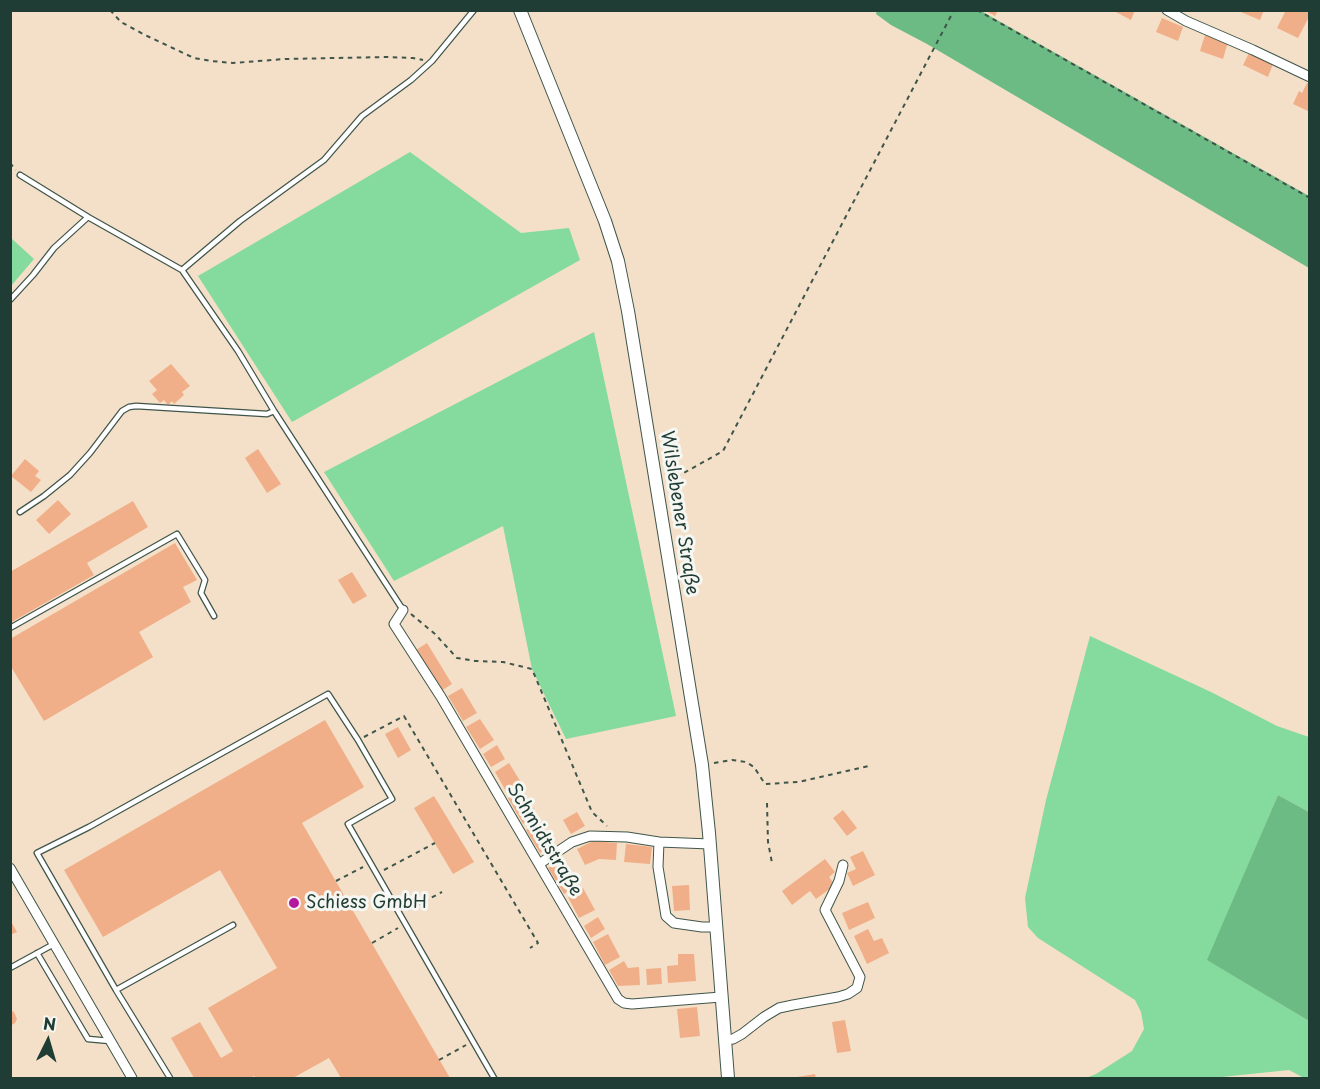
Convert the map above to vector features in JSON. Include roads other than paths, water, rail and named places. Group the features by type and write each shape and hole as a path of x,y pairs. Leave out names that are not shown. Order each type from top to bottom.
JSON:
{"street":[{"name":"Wilslebener Straße","path":"520,10 597,200 618,261 628,310 702,765 728,1078"},
{"path":"1167,10 1186,21 1310,77"},
{"name":"Schmidtstraße","path":"403,610 394,624 441,697 618,999 632,1004 721,998"},
{"path":"539,864 572,842 590,836 627,837 659,842 709,838"},
{"path":"659,842 658,867 666,916 674,923 716,927"},
{"path":"725,1040 742,1034 779,1008 838,998 857,988 860,977 825,910 839,881 843,865"},
{"path":"10,868 132,1078"}],"lane":[{"path":"182,270 240,221 324,160 362,116 411,80 432,61 474,10"},
{"path":"20,174 88,217 182,270 238,351 274,411 403,610"},
{"path":"10,300 54,248 88,217"},
{"path":"20,512 70,475 123,411 129,407 267,414 274,411"},
{"path":"10,628 177,534 205,580 201,593 214,616"},
{"path":"170,1078 37,853 89,827 328,694 392,799 348,824 494,1078"},
{"path":"116,990 232,925"},
{"path":"10,969 54,944"},
{"path":"37,953 88,1039 110,1041"}],"place":[{"name":"Schiess GmbH","path":"294,903"}]}
